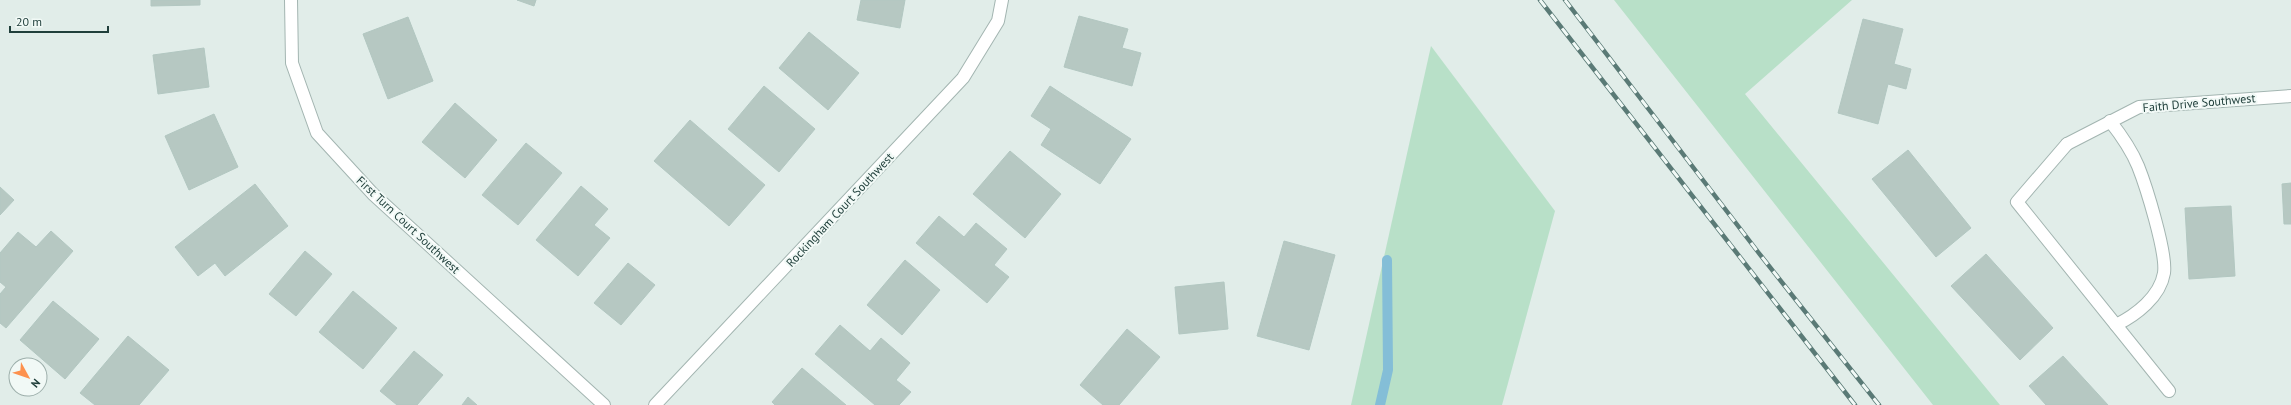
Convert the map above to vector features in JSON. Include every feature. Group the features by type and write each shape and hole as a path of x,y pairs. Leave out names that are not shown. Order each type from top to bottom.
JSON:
{"street":[{"name":"First Turn Court Southwest","path":"291,0 292,63 317,133 373,194 604,405"},
{"name":"Rockingham Court Southwest","path":"655,405 963,78 998,21 1002,0"},
{"name":"Faith Drive Southwest","path":"2116,325 2017,202 2067,144 2139,107 2291,96"},
{"path":"2110,122 2126,142 2138,165 2160,239 2164,272 2159,287 2146,305 2129,318 2116,325 2169,391"}],"green space":[{"path":"1614,0 1852,0 1745,94 2000,405 1933,405"},
{"path":"1431,46 1555,211 1502,405 1351,405"}],"building":[{"path":"151,0 200,0 200,5 151,6"},
{"path":"517,0 536,0 534,6"},
{"path":"861,0 905,0 900,28 857,20"},
{"path":"1079,16 1128,29 1122,48 1141,53 1132,86 1064,67"},
{"path":"408,17 433,81 388,99 363,34"},
{"path":"1863,19 1903,29 1894,64 1911,69 1906,89 1888,84 1878,124 1838,113"},
{"path":"809,32 859,73 828,110 779,68"},
{"path":"204,48 209,87 158,94 153,55"},
{"path":"764,86 815,129 779,172 728,129"},
{"path":"1050,86 1131,139 1100,184 1041,145 1051,129 1031,116"},
{"path":"455,103 497,140 465,178 422,142"},
{"path":"214,114 238,167 189,190 165,136"},
{"path":"690,120 765,185 729,226 654,161"},
{"path":"526,143 562,173 518,225 482,195"},
{"path":"1908,150 1971,228 1936,257 1872,179"},
{"path":"1010,151 1061,194 1025,238 973,194"},
{"path":"2291,183 2291,224 2284,224 2282,184"},
{"path":"255,184 288,226 225,276 215,263 198,276 175,247"},
{"path":"581,186 608,209 594,225 610,238 578,276 536,240"},
{"path":"0,187 14,200 0,215"},
{"path":"2231,206 2235,276 2189,279 2185,208"},
{"path":"939,216 964,237 976,223 1007,249 994,265 1009,277 987,303 916,243"},
{"path":"51,231 73,251 6,328 0,323 0,294 6,287 0,282 0,253 18,232 36,247"},
{"path":"1284,241 1335,255 1309,350 1257,336"},
{"path":"305,251 332,274 296,316 269,294"},
{"path":"1986,254 2053,328 2020,360 1951,286"},
{"path":"905,260 940,290 902,335 867,305"},
{"path":"628,263 655,285 621,325 594,303"},
{"path":"1224,282 1228,329 1179,334 1175,287"},
{"path":"353,291 397,328 363,369 319,332"},
{"path":"53,301 99,339 65,379 48,364 48,357 40,357 20,340"},
{"path":"840,325 870,351 881,338 910,363 896,380 911,392 899,405 875,405 815,354"},
{"path":"1127,329 1160,357 1119,405 1103,405 1080,385"},
{"path":"128,336 169,370 139,405 95,405 80,393"},
{"path":"414,351 443,375 417,405 397,405 380,391"},
{"path":"2063,356 2108,405 2046,405 2029,386"},
{"path":"802,368 846,405 775,405 772,402"},
{"path":"468,397 477,405 462,405"}],"waterway":[{"path":"1380,405 1388,370 1387,260"}],"railway":[{"path":"1540,0 1855,405"},
{"path":"1565,0 1758,252 1879,405"}]}
